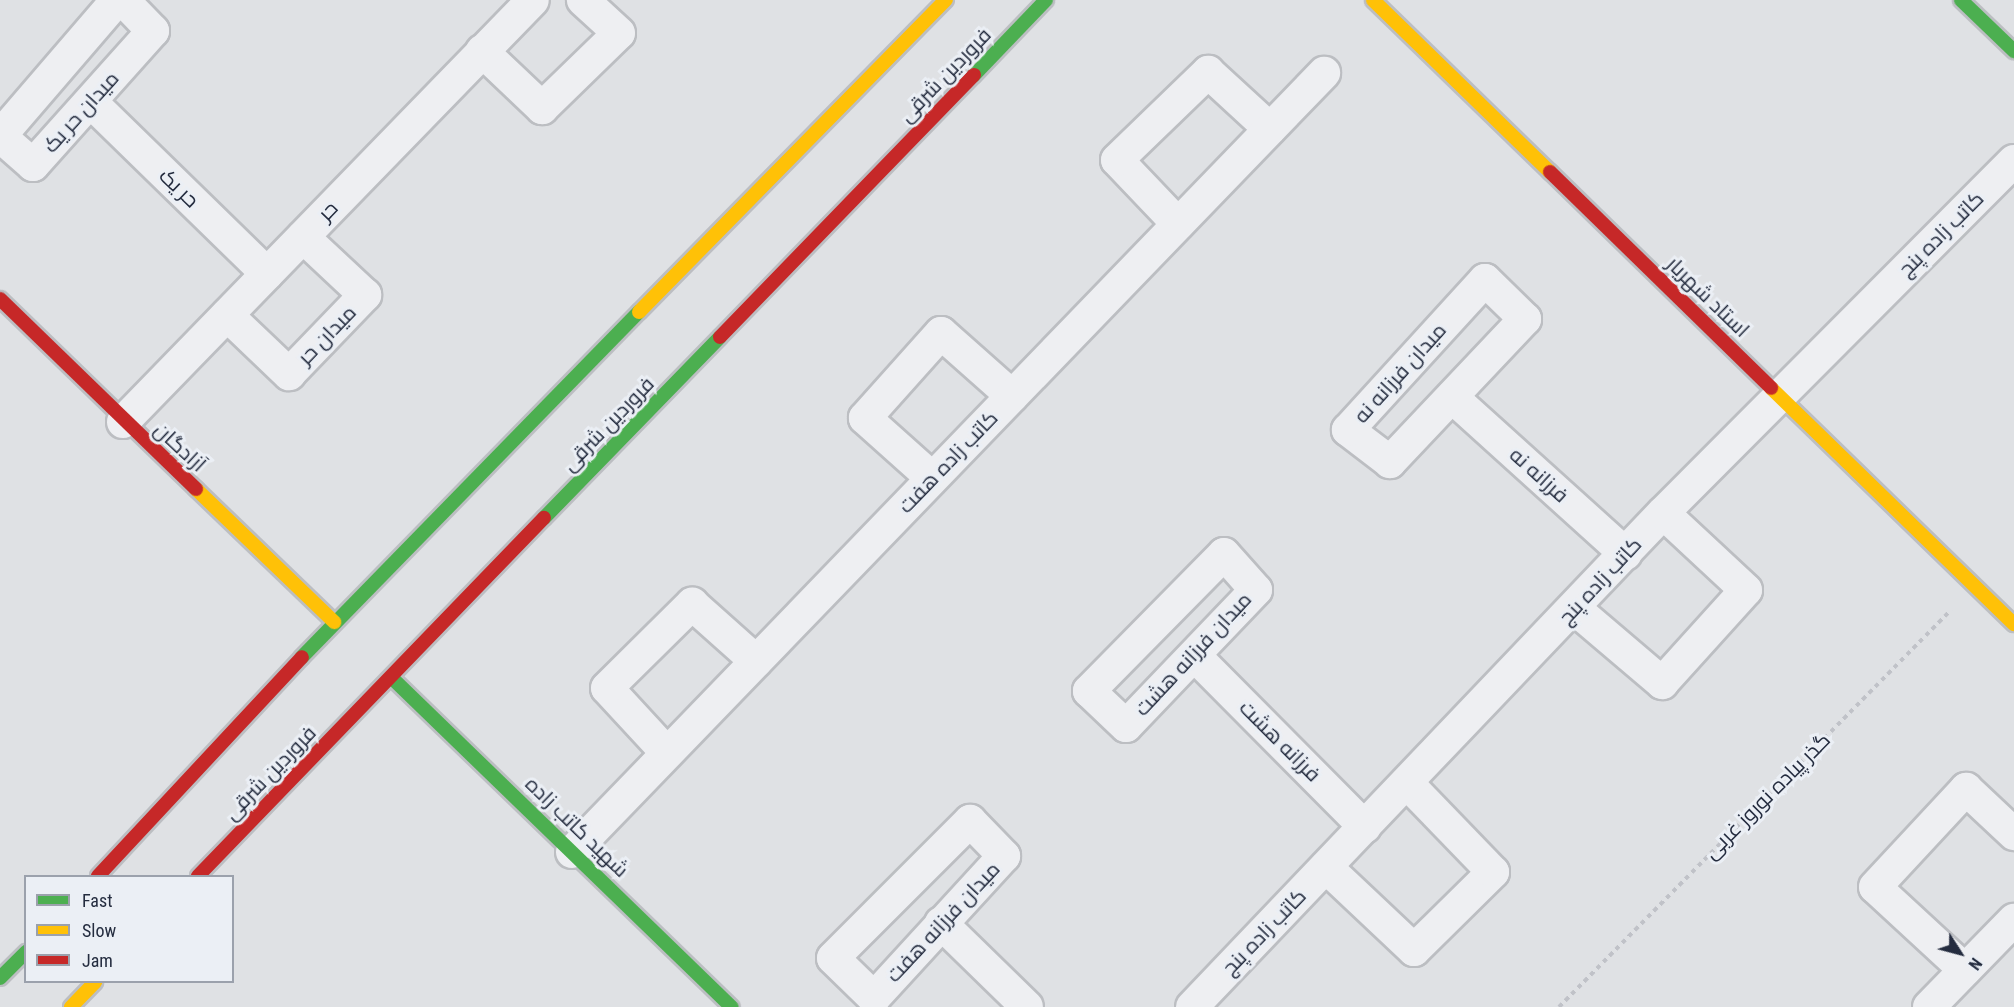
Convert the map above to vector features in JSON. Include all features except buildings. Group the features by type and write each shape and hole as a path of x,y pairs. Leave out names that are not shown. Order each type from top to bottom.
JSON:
{"main road":[{"path":"99,875 334,622 946,0"},
{"name":"فروردین شرقی","path":"199,875 1046,0"},
{"name":"استاد شهریار","path":"1372,0 2014,624"},
{"path":"1961,0 2014,51"},
{"name":"آزادگان","path":"0,299 123,422 334,622"},
{"name":"شهید کاتب زاده","path":"392,678 732,1007"},
{"path":"0,978 24,954"},
{"path":"71,1007 93,983"}],"street":[{"name":"میدان حر یک","path":"117,0 0,136 33,165 153,31 123,0"},
{"path":"482,51 542,108 619,33 583,0"},
{"name":"حر","path":"123,422 482,51 522,4"},
{"path":"1178,224 1116,160 1208,72 1270,129"},
{"name":"کاتب زاده هفت","path":"572,852 1324,73"},
{"name":"حر یک","path":"91,102 267,274"},
{"name":"کاتب زاده پنج","path":"1192,1007 1663,513 2014,161"},
{"name":"میدان حر","path":"227,315 290,374 365,295 303,237"},
{"name":"میدان فرزانه نه","path":"1485,280 1525,319 1452,397 1390,462 1348,430 1485,280"},
{"path":"932,478 865,418 941,333 1012,396"},
{"name":"فرزانه نه","path":"1452,397 1626,554"},
{"path":"1574,608 1662,683 1746,590 1663,513"},
{"name":"میدان فرزانه هشت","path":"1224,554 1256,590 1195,656 1126,726 1089,691 1224,554"},
{"path":"667,753 607,688 692,604 756,661"},
{"name":"فرزانه هشت","path":"1195,656 1365,827"},
{"path":"1326,867 1414,950 1493,872 1407,783"},
{"path":"1965,970 1875,887 1966,789 2014,834"},
{"name":"میدان فرزانه هفت","path":"970,821 1004,856 941,922 874,998 833,958 970,821"},
{"path":"941,922 1027,1007"},
{"path":"1929,1007 2013,924"}],"path":[{"name":"گذر پیاده نوروز غربی","path":"1560,1007 1974,585"}],"traffic: fast":[{"path":"974,75 1046,0"},
{"path":"1961,0 2014,51"},
{"path":"302,657 639,312"},
{"path":"544,518 720,337"},
{"path":"392,678 732,1007"},
{"path":"0,978 24,954"}],"traffic: slow":[{"path":"639,312 946,0"},
{"path":"1373,0 1550,172"},
{"path":"1771,388 2014,624"},
{"path":"196,489 334,622"},
{"path":"71,1007 94,983"}],"traffic: jam":[{"path":"720,337 974,75"},
{"path":"1550,172 1771,388"},
{"path":"0,299 196,489"},
{"path":"199,875 544,518"},
{"path":"99,875 302,657"}]}
